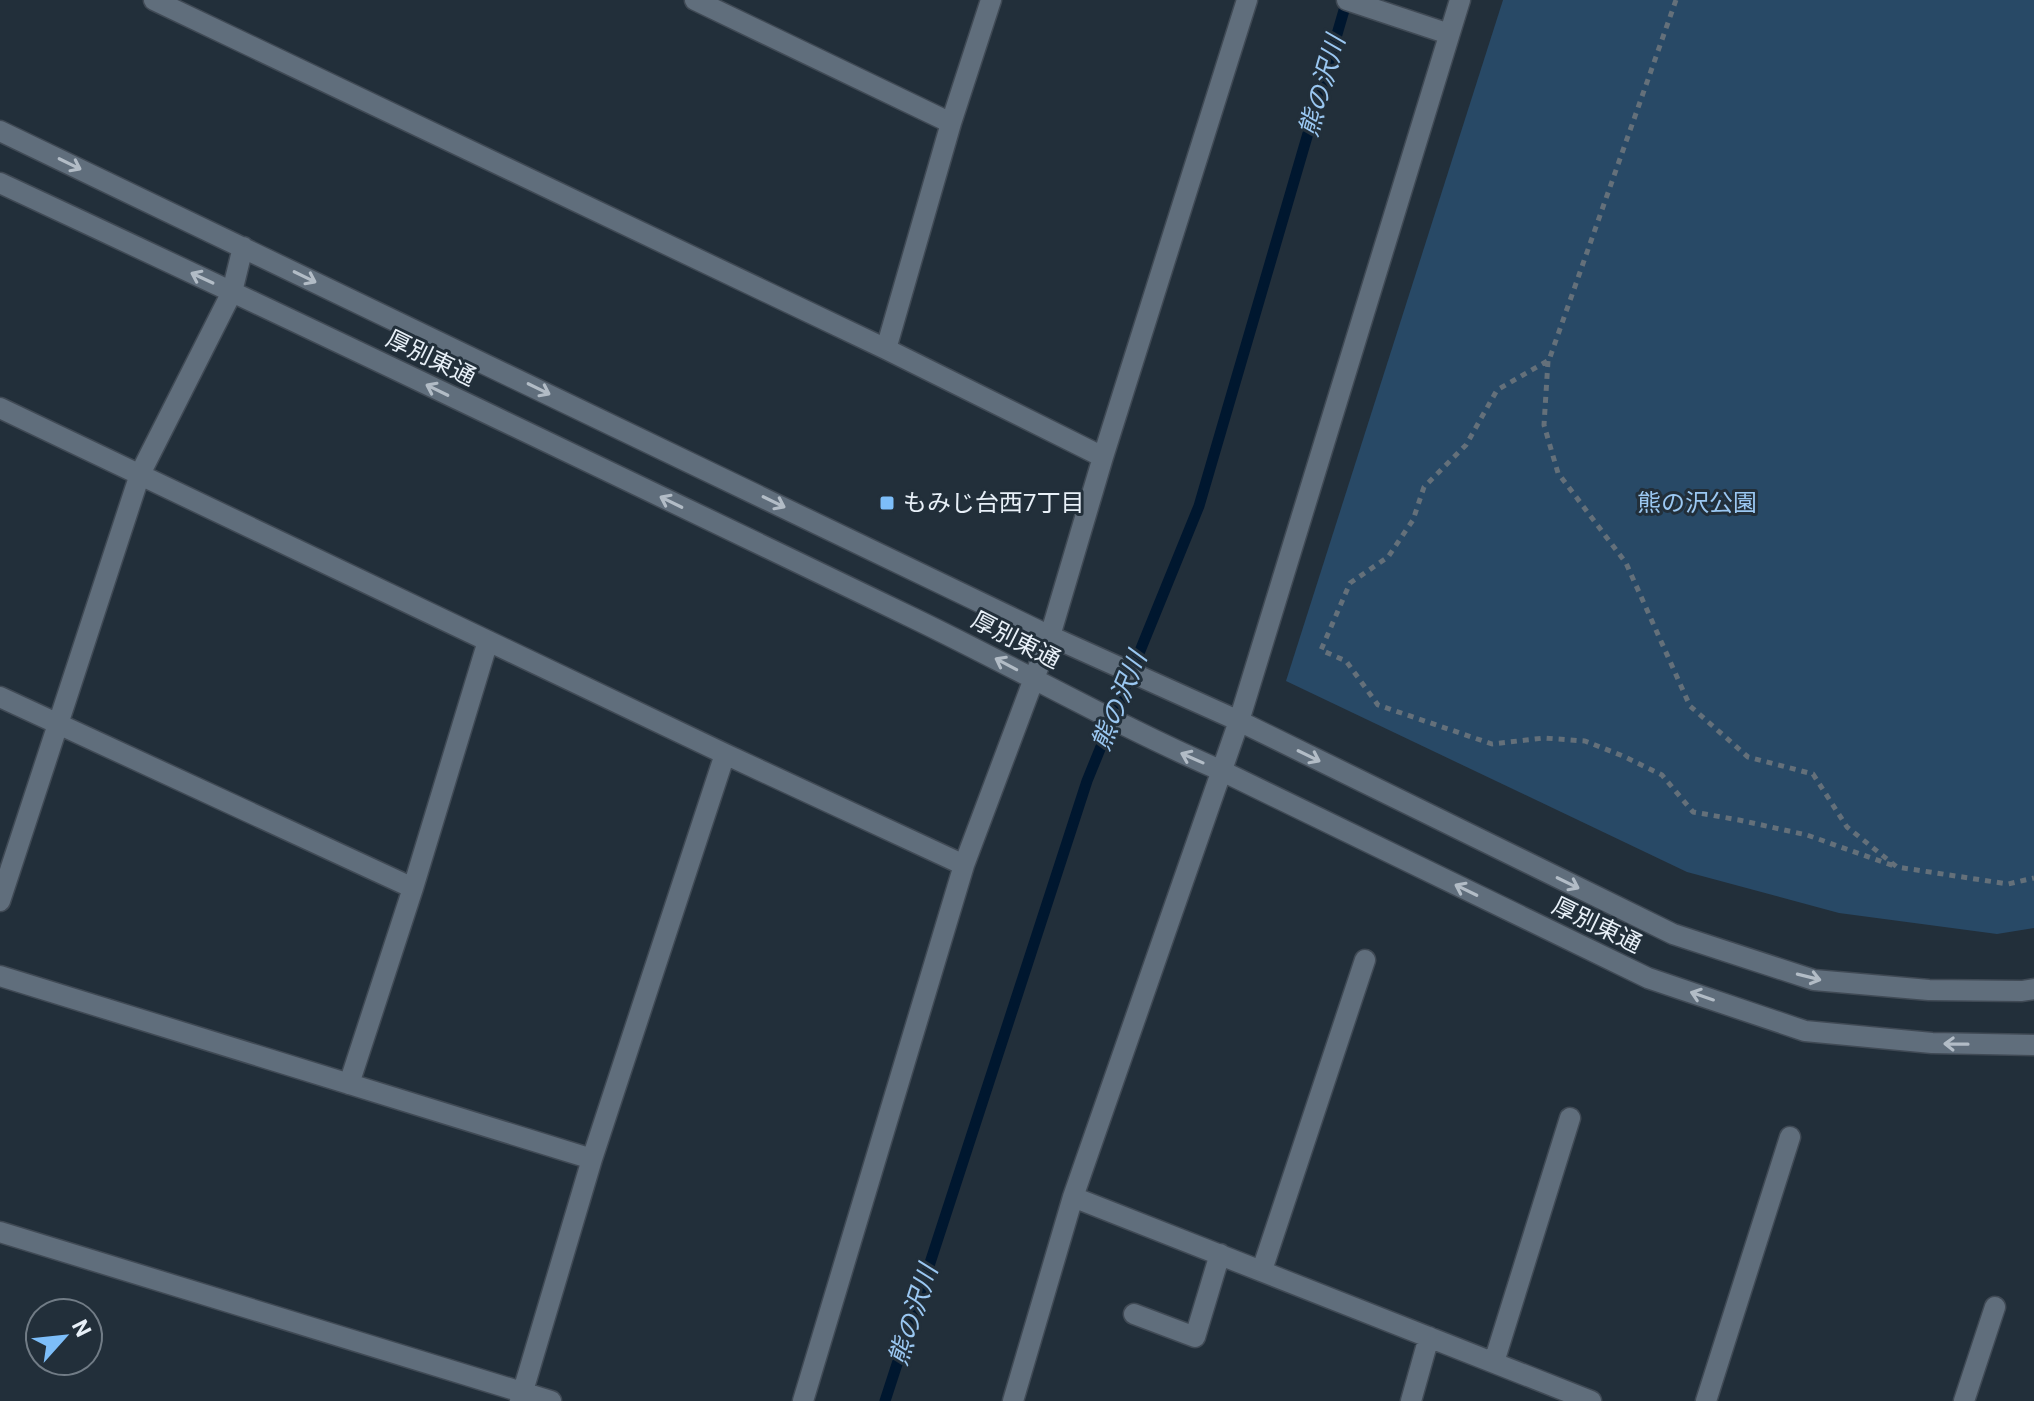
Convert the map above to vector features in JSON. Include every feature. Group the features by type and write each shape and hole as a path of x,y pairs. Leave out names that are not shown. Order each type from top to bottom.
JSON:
{"street":[{"path":"154,0 886,349 1103,457"},
{"path":"695,0 951,123"},
{"path":"886,349 951,123 991,0"},
{"path":"803,1401 964,865 1050,636 1247,0"},
{"path":"1347,0 1449,34"},
{"path":"1013,1401 1073,1197 1239,721 1460,0"},
{"name":"厚別東通","path":"0,131 1050,636 1239,721 1673,934 1814,980 1929,990 2034,989"},
{"name":"厚別東通","path":"0,183 976,648 1163,745 1648,978 1805,1031 1932,1043 2034,1045"},
{"path":"0,901 140,474 232,292 243,247"},
{"path":"0,408 964,865"},
{"path":"349,1084 488,641"},
{"path":"0,697 413,888"},
{"path":"522,1397 592,1159 725,754"},
{"path":"1262,1270 1365,960"},
{"path":"0,976 592,1159"},
{"path":"1494,1362 1570,1118"},
{"path":"1706,1401 1790,1137"},
{"path":"1073,1197 1591,1401"},
{"path":"0,1232 522,1397 551,1401"},
{"path":"1134,1314 1195,1337 1220,1254"},
{"path":"1964,1401 1995,1307"},
{"path":"1411,1401 1429,1337"}],"path":[{"path":"1676,0 1549,360 1544,425 1558,473 1626,563 1690,706 1748,757 1813,774 1847,827 1897,867"},
{"path":"1549,360 1497,390 1466,445 1424,487 1413,520 1388,557 1350,583 1321,650 1346,661 1378,705 1492,744 1544,738 1585,741 1662,775 1693,812 1807,835 1897,867 2008,884 2034,878"}],"green space":[{"name":"熊の沢公園","path":"1503,0 2034,0 2034,928 1997,934 1839,913 1687,872 1286,681"}],"waterway":[{"name":"熊の沢川","path":"885,1401 1087,781 1199,506 1347,0"}],"place":[{"name":"もみじ台西7丁目","path":"887,503"}]}
